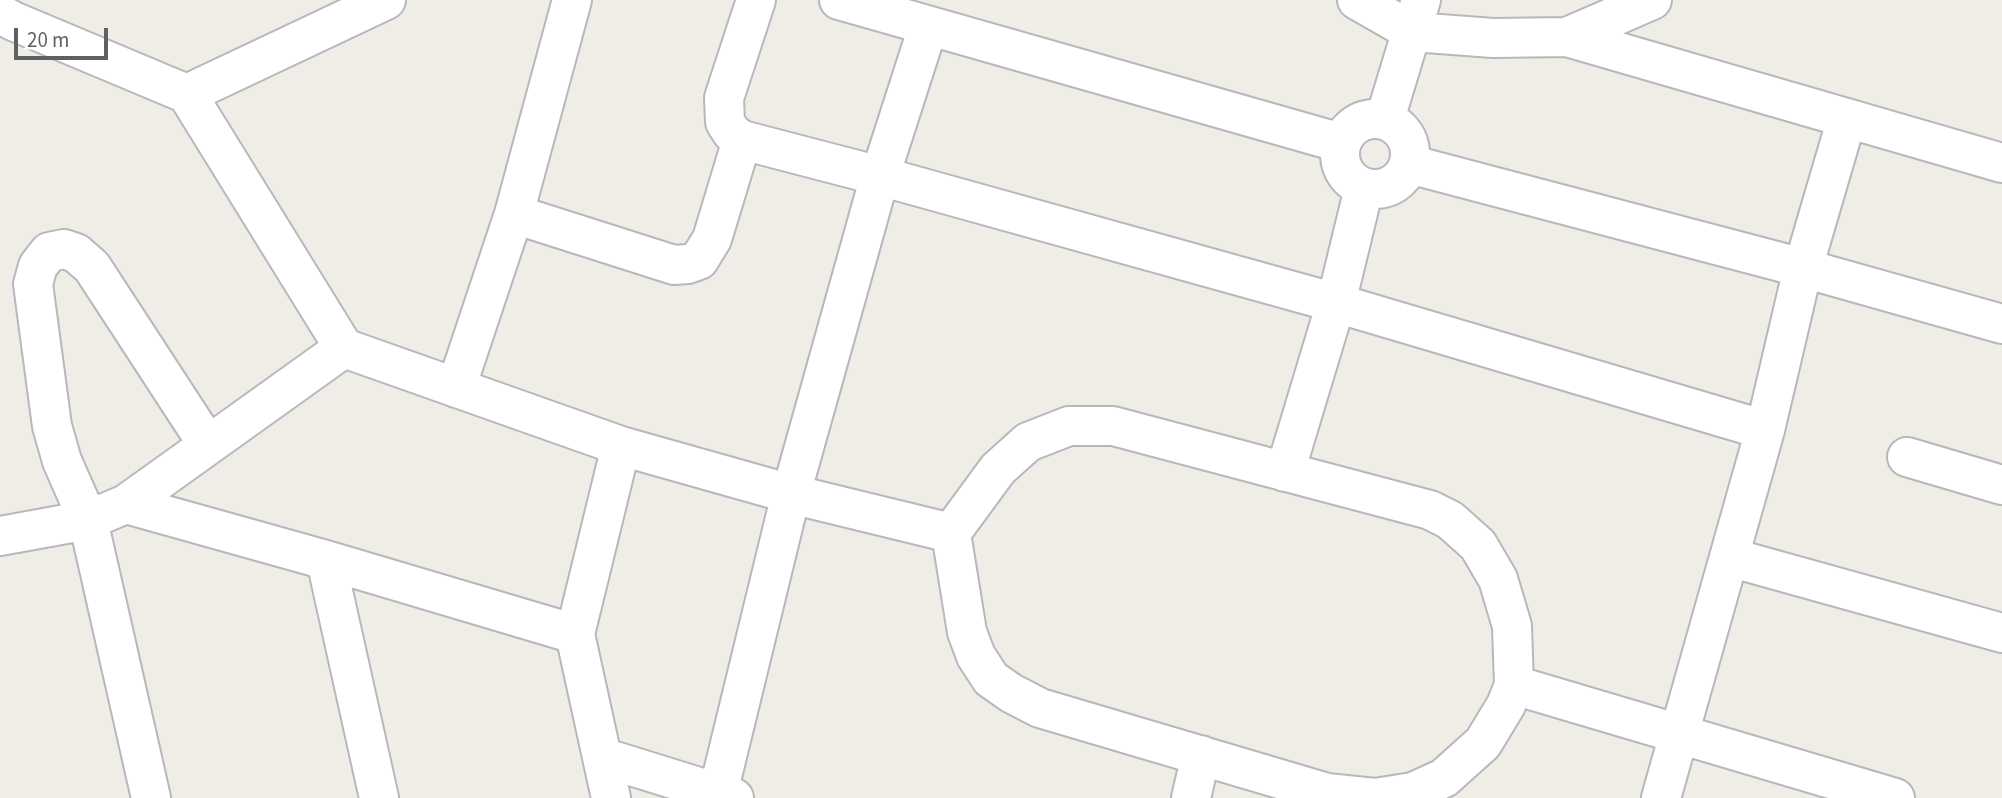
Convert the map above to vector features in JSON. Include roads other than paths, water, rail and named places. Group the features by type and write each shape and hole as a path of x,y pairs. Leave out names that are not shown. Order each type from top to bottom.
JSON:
{"street":[{"path":"187,94 386,0"},
{"path":"456,388 513,214 572,0"},
{"path":"756,0 724,98 725,122 732,133 742,140 1336,303 1765,430"},
{"path":"839,0 1341,143"},
{"path":"1357,0 1493,38 1567,37 2002,163"},
{"path":"1567,37 1652,0"},
{"path":"1385,120 1417,16"},
{"path":"4,19 187,94 344,348 621,446 791,494 951,533"},
{"path":"602,757 726,796 791,494 880,176 928,27"},
{"path":"1371,118 1385,120 1398,126 1406,137 1410,150 1409,164 1402,177 1392,186 1364,188 1352,181 1343,170 1339,157 1341,143 1347,130 1358,122 1371,118"},
{"path":"1661,798 1765,430 1803,268 1847,118"},
{"path":"513,214 674,265 688,264 699,260 712,239 742,140"},
{"path":"1409,164 1803,268 2002,324"},
{"path":"1285,472 1336,303 1364,188"},
{"path":"151,798 88,520 62,461 52,426 33,284 38,266 49,252 64,249 76,253 92,267 208,445"},
{"path":"0,536 88,520 126,504 344,348"},
{"path":"1069,426 1112,426 1285,472 1430,510 1450,520 1478,545 1498,579 1512,626 1514,685 1506,705 1483,743 1444,778 1413,792 1375,797 1327,793 1040,708 991,679 976,656 967,632 951,533 998,469 1028,442 1069,426"},
{"path":"611,798 575,634 621,446"},
{"path":"1907,457 2002,485"},
{"path":"126,504 575,634"},
{"path":"1729,557 2002,633"},
{"path":"326,560 379,798"},
{"path":"1514,685 1895,798"},
{"path":"1191,798 1201,755"}]}
